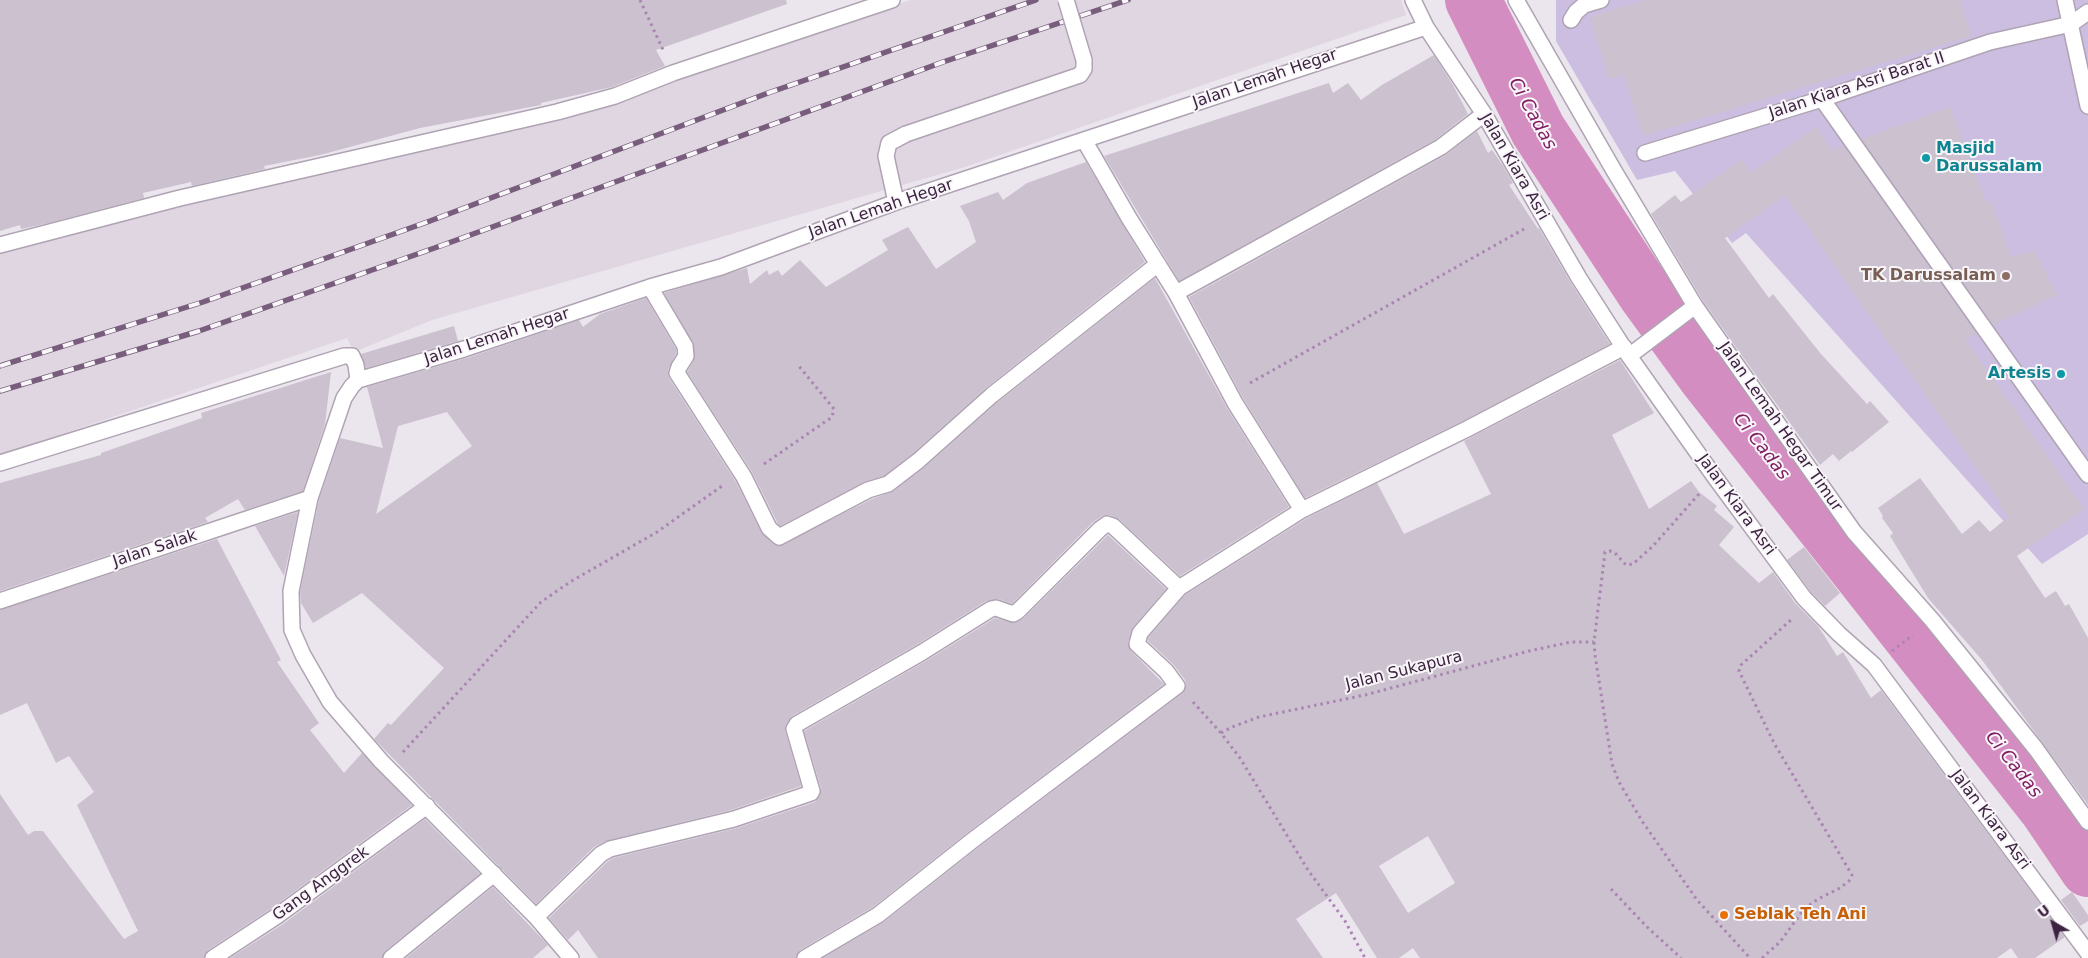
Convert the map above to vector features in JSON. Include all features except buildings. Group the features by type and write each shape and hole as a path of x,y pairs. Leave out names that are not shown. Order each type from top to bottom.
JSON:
{"street":[{"path":"0,245 180,198 556,112 615,96 673,73 892,0"},
{"path":"896,202 886,156 889,143 906,134 1080,75 1084,69 1084,60 1066,0"},
{"name":"Jalan Kiara Asri","path":"1412,0 1426,27 1484,114 1579,278 1627,352 1714,476 1809,604 1874,665 2088,953"},
{"name":"Jalan Lemah Hegar Timur","path":"1516,0 1692,308 1854,532 1932,620 2036,749 2087,819"},
{"path":"1571,20 1584,5 1601,0"},
{"path":"2066,0 2088,106"},
{"path":"2071,24 2088,12"},
{"name":"Jalan Kiara Asri Barat II","path":"1645,153 1822,99 1990,42 2071,24"},
{"name":"Jalan Lemah Hegar","path":"358,380 464,349 650,287 721,266 896,202 1426,27"},
{"path":"1822,99 2088,475"},
{"path":"1176,293 1441,147 1484,114"},
{"path":"1084,140 1129,218 1176,293 1230,394 1302,510"},
{"path":"650,287 684,346 686,356 677,373 742,474 769,528 779,537 868,490 888,484 918,461 992,395 1158,264"},
{"path":"805,958 878,915 973,840 1177,686 1166,671 1137,644 1140,633 1179,588 1302,510 1647,344 1692,308"},
{"path":"0,462 344,356 352,356 356,365 358,380 344,398 310,498 291,591 292,630 303,655 330,702 388,769 536,917 571,958"},
{"name":"Jalan Salak","path":"0,601 310,498"},
{"path":"536,917 601,854 610,848 734,820 811,794 812,791 794,729 797,724 921,653 991,608 1013,614 1018,611 1107,524 1113,526 1179,588"},
{"name":"Gang Anggrek","path":"225,955 427,806"},
{"path":"391,958 494,874"}],"path":[{"path":"640,0 673,73"},
{"path":"1230,394 1544,217"},
{"path":"388,769 541,602 570,582 657,532 742,474 832,417 834,409 798,365"},
{"path":"1714,476 1653,546 1633,564 1626,565 1610,550 1605,552 1594,642 1603,716 1612,764 1619,782 1642,821 1697,900 1750,958"},
{"path":"1762,958 1780,942 1804,909 1845,884 1852,875 1771,737 1739,668 1809,604"},
{"path":"1884,657 1914,634"},
{"name":"Jalan Sukapura","path":"1221,733 1260,717 1365,695 1529,651 1571,642 1594,642"},
{"path":"1177,686 1204,712 1240,758 1308,870 1345,921 1365,958"},
{"path":"1611,889 1647,927 1681,958"}],"shaded area":[{"path":"911,0 1401,0 1406,15 965,167 432,320 354,352 347,338 0,455 0,246 209,199 710,64"},
{"path":"1556,0 2088,0 2088,534 2042,564 1746,233 1732,243 1675,171 1637,180 1556,41"}],"waterway":[{"name":"Ci Cadas","path":"1473,0 1538,130 1645,293 1707,378 2048,810 2088,869"}],"railway":[{"path":"0,366 203,302 430,221 768,93 1036,0"},
{"path":"0,391 199,331 443,245 943,62 1128,0"}],"place":[{"name":"Masjid Darussalam","path":"1926,158"},
{"name":"TK Darussalam","path":"2006,276"},
{"name":"Artesis","path":"2061,374"},
{"name":"Seblak Teh Ani","path":"1724,915"}]}
